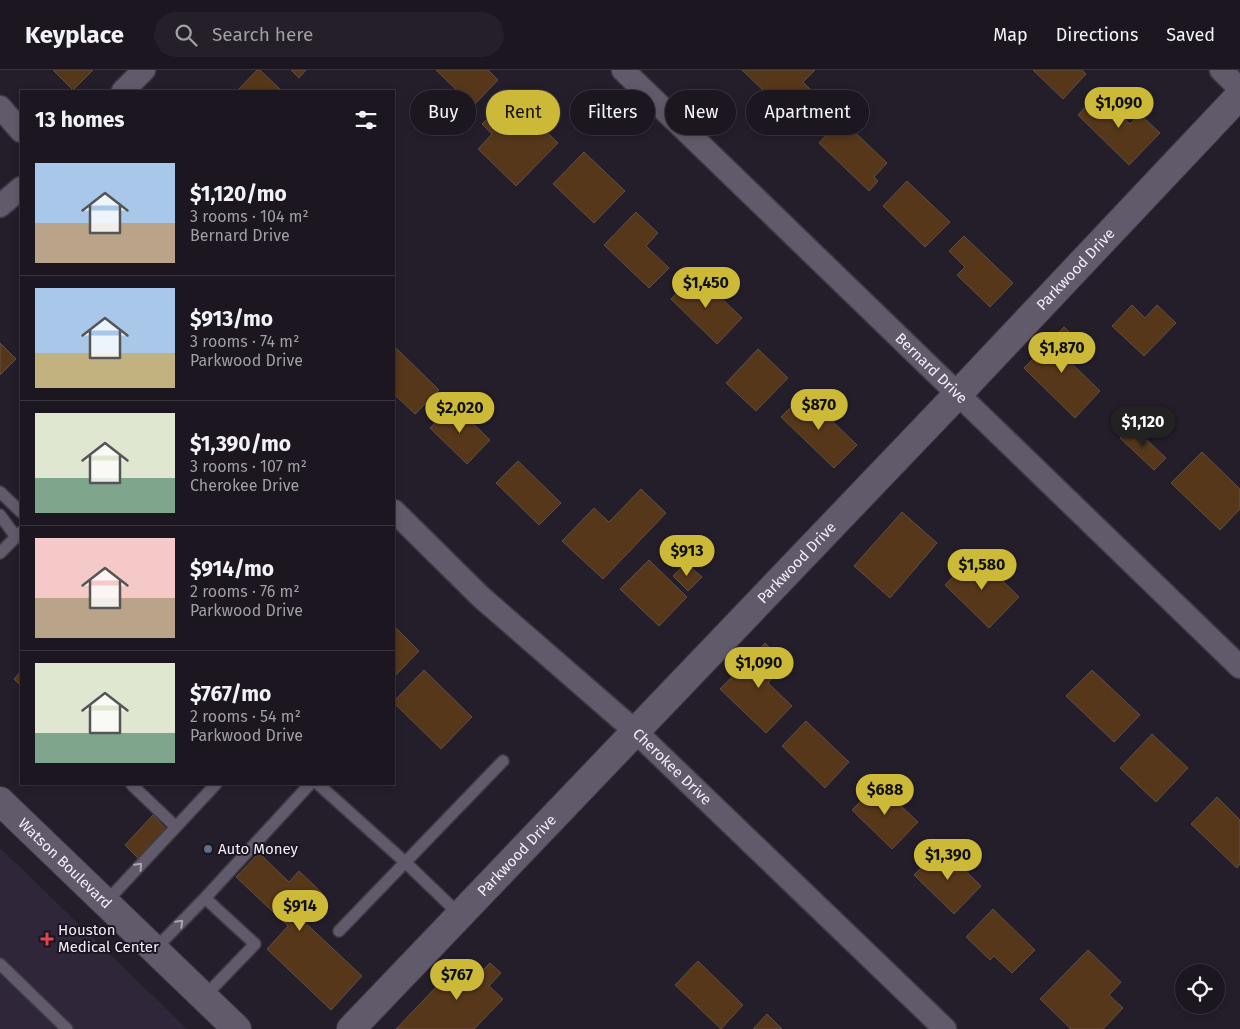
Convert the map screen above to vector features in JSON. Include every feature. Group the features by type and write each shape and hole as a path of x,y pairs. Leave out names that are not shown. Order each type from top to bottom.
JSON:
{"street":[{"path":"124,90 144,70"},
{"name":"Bernard Drive","path":"622,70 1240,667"},
{"path":"1221,70 1240,89"},
{"name":"Parkwood Drive","path":"351,1029 958,394 1240,95"},
{"path":"0,107 20,130"},
{"path":"0,206 20,189"},
{"name":"Cherokee Drive","path":"395,512 481,597 636,731 945,1029"},
{"name":"Watson Boulevard","path":"0,801 155,949 204,997 231,1027"}],"lane":[{"path":"0,492 20,511"},
{"path":"0,516 19,534 0,553"},
{"path":"339,931 503,761"},
{"path":"132,785 176,827"},
{"path":"106,902 215,785"},
{"path":"155,949 205,898 309,785"},
{"path":"319,785 405,862 460,915"},
{"path":"204,997 255,944 205,898"},
{"path":"0,964 66,1029"}],"shaded area":[{"name":"Houston Medical Center","path":"0,848 187,1029 0,1029"}],"building":[{"path":"53,70 93,70 73,90"},
{"path":"257,70 260,70 281,90 238,90"},
{"path":"291,70 306,70 299,78"},
{"path":"436,70 488,70 498,80 488,90 486,90 486,92 476,103 476,90 457,90"},
{"path":"742,70 815,70 803,82 811,90 763,90"},
{"path":"1033,70 1082,70 1086,74 1063,99"},
{"path":"1098,93 1130,124 1140,114 1160,133 1129,165 1078,115"},
{"path":"486,120 486,128 482,124"},
{"path":"491,135 550,135 558,143 516,186 478,149"},
{"path":"826,135 858,135 887,163 874,177 878,181 869,191 819,143"},
{"path":"584,152 625,191 594,223 553,184"},
{"path":"907,181 950,222 925,247 883,206"},
{"path":"636,212 658,233 646,246 669,268 649,288 604,245"},
{"path":"964,236 1013,283 990,307 957,275 965,267 949,251"},
{"path":"695,273 742,318 717,344 671,299"},
{"path":"1132,305 1145,318 1157,305 1176,323 1144,356 1112,326"},
{"path":"1064,327 1079,341 1064,356 1100,391 1075,418 1024,368"},
{"path":"0,343 16,359 0,375"},
{"path":"395,347 439,390 415,414 395,395"},
{"path":"758,349 788,378 756,411 726,383"},
{"path":"804,394 857,445 834,468 781,417"},
{"path":"453,404 490,440 467,464 430,428"},
{"path":"1132,426 1166,458 1154,470 1120,438"},
{"path":"1202,452 1240,489 1240,509 1220,530 1171,483"},
{"path":"518,461 561,503 539,525 496,483"},
{"path":"641,489 666,513 603,579 562,541 594,508 609,522"},
{"path":"902,512 937,543 890,598 854,566"},
{"path":"975,554 1019,597 989,628 945,585"},
{"path":"649,560 687,597 659,626 620,589"},
{"path":"686,563 702,577 688,591 673,576"},
{"path":"395,627 419,651 395,676"},
{"path":"765,643 786,663 768,683 792,706 766,733 720,689"},
{"path":"424,670 472,717 441,749 395,704 395,700"},
{"path":"1092,670 1140,715 1114,742 1066,696"},
{"path":"20,672 20,685 14,679"},
{"path":"806,721 849,762 825,788 782,746"},
{"path":"1152,734 1188,768 1156,802 1120,768"},
{"path":"878,784 918,822 892,849 852,810"},
{"path":"1217,797 1240,820 1240,864 1237,868 1191,824"},
{"path":"153,815 166,829 138,858 125,845"},
{"path":"941,847 981,886 954,914 914,875"},
{"path":"259,853 289,882 299,871 322,893 299,917 362,976 331,1010 267,949 288,926 236,877"},
{"path":"993,909 1035,950 1012,973 994,956 990,960 966,937"},
{"path":"1088,950 1121,982 1109,995 1123,1008 1103,1029 1071,1029 1040,999"},
{"path":"461,961 477,976 490,963 501,973 489,986 503,999 474,1029 396,1029"},
{"path":"698,961 743,1005 721,1029 675,985"},
{"path":"767,1014 782,1029 753,1029"}],"place":[{"name":"Auto Money","path":"208,849"},
{"name":"Houston Medical Center","path":"47,939"}]}
